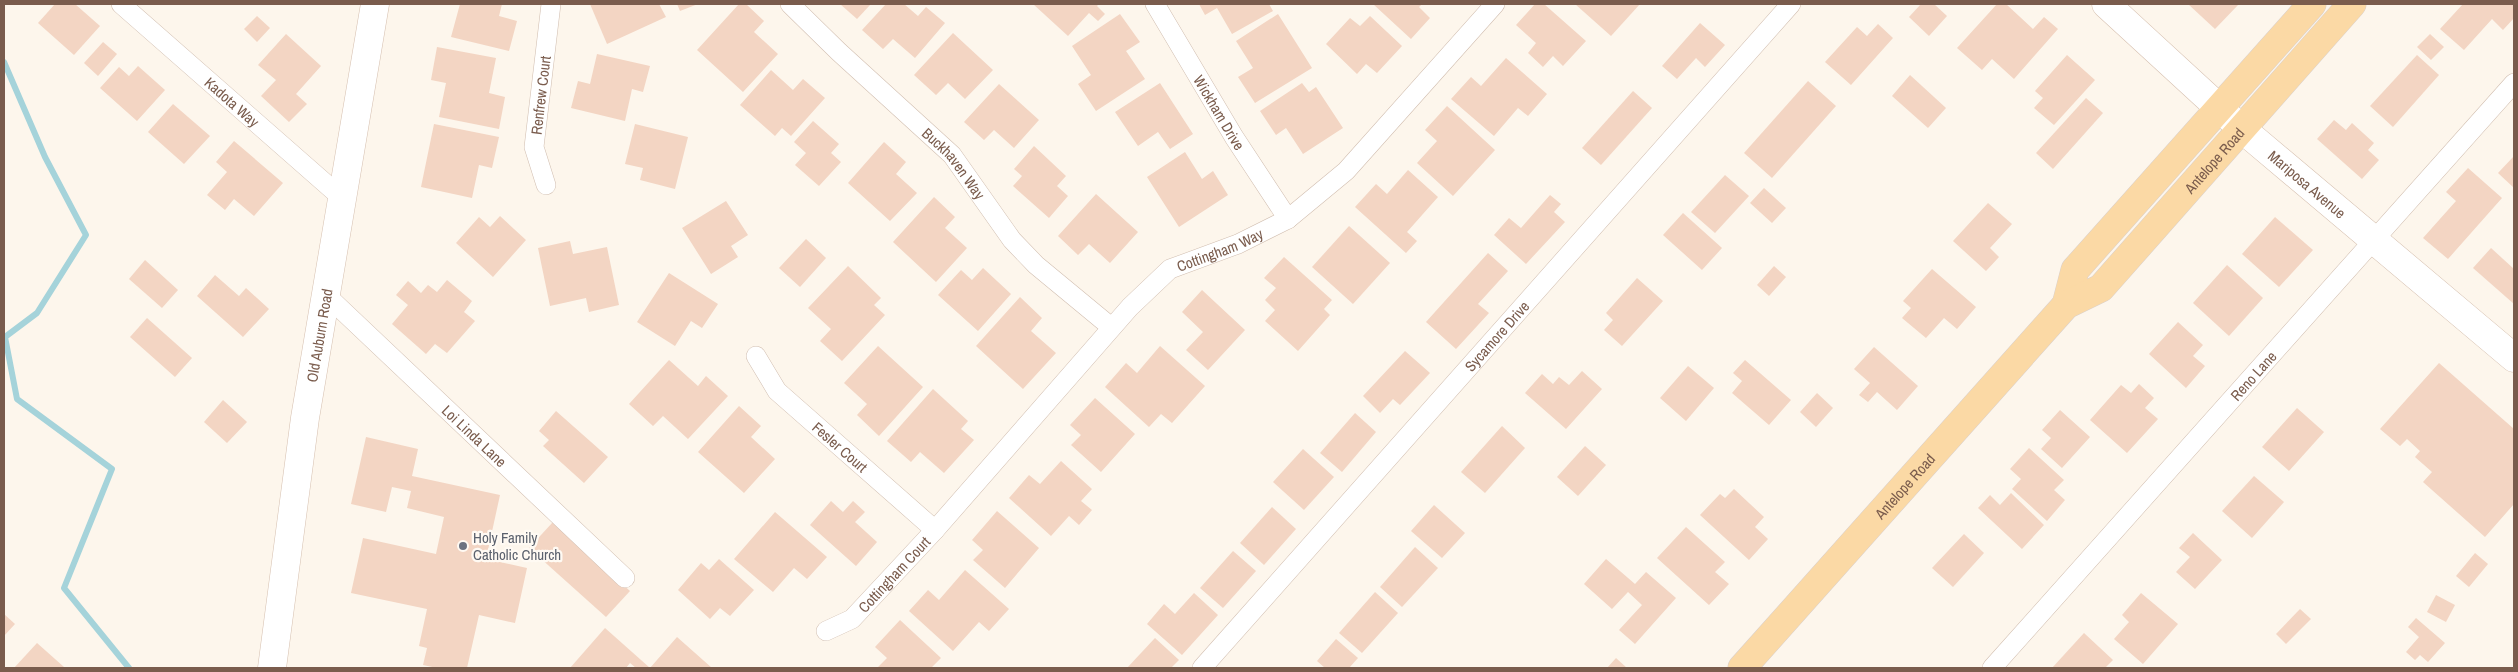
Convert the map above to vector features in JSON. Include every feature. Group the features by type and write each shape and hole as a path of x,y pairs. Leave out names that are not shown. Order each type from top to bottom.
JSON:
{"main road":[{"name":"Old Auburn Road","path":"272,668 305,418 375,4"},
{"name":"Mariposa Avenue","path":"2106,4 2242,129 2514,358"},
{"name":"Antelope Road","path":"2066,305 2075,270 2312,4"},
{"name":"Antelope Road","path":"1742,668 2066,305 2101,288 2352,4"}],"street":[{"name":"Kadota Way","path":"121,4 342,198"},
{"name":"Renfrew Court","path":"546,185 534,147 551,4"},
{"name":"Buckhaven Way","path":"790,4 839,52 952,155 1012,240 1036,265 1111,327"},
{"name":"Wickham Drive","path":"1155,4 1234,137 1288,219"},
{"name":"Cottingham Way","path":"934,530 1111,327 1170,269 1238,244 1288,219 1346,171 1495,4"},
{"name":"Sycamore Drive","path":"1202,668 1791,4"},
{"name":"Reno Lane","path":"1992,668 2514,83"},
{"name":"Loi Linda Lane","path":"326,294 625,578"},
{"name":"Fesler Court","path":"756,356 777,391 934,530"},
{"name":"Cottingham Court","path":"826,631 852,619 934,530"}],"building":[{"path":"55,4 75,4 100,26 74,55 38,23"},
{"path":"460,4 502,4 499,16 517,21 509,51 451,37"},
{"path":"590,4 659,4 666,17 607,44"},
{"path":"677,4 698,4 680,11"},
{"path":"739,4 746,4 764,21 754,32 778,54 743,92 697,50"},
{"path":"840,4 871,4 857,19"},
{"path":"886,4 904,4 918,16 926,7 945,23 915,58 893,39 883,49 862,30"},
{"path":"1033,4 1099,4 1097,6 1105,14 1098,21 1089,13 1068,36"},
{"path":"1199,4 1269,4 1273,11 1232,34 1217,8 1205,15"},
{"path":"1373,4 1422,4 1419,7 1430,18 1411,39"},
{"path":"1535,4 1544,4 1586,41 1563,66 1553,56 1543,67 1528,53 1536,43 1516,25"},
{"path":"1575,4 1640,4 1611,36"},
{"path":"1921,4 1934,4 1947,16 1929,36 1909,17"},
{"path":"1997,4 2006,4 2033,29 2044,17 2058,29 2014,79 1992,59 1982,70 1957,48"},
{"path":"2188,4 2239,4 2215,29"},
{"path":"2463,4 2514,4 2514,18 2503,30 2492,19 2464,50 2440,29"},
{"path":"1120,14 1140,42 1126,51 1145,79 1096,111 1078,84 1091,75 1072,46"},
{"path":"1278,14 1312,68 1255,103 1238,77 1253,68 1236,41"},
{"path":"257,16 270,28 257,42 244,29"},
{"path":"1370,16 1402,46 1377,73 1366,64 1357,74 1326,44 1350,18 1360,26"},
{"path":"1700,23 1725,45 1705,67 1696,58 1677,79 1662,66"},
{"path":"1878,24 1893,38 1851,85 1825,62 1857,27 1867,36"},
{"path":"953,33 993,70 965,99 948,83 936,95 914,75"},
{"path":"286,34 321,66 296,94 307,104 289,122 261,96 276,80 258,65"},
{"path":"2430,34 2444,47 2431,60 2417,47"},
{"path":"103,42 117,54 98,76 84,63"},
{"path":"437,47 496,58 489,93 505,97 499,129 439,117 446,83 431,80"},
{"path":"597,54 650,66 643,92 632,89 625,121 571,108 578,81 590,84"},
{"path":"2067,55 2095,80 2054,125 2034,108 2043,98 2035,91"},
{"path":"2417,55 2439,75 2393,127 2370,106"},
{"path":"1506,58 1547,94 1528,116 1518,108 1494,136 1451,99 1471,77 1481,86"},
{"path":"138,66 165,90 137,121 100,88 119,67 129,76"},
{"path":"771,70 793,90 803,79 825,98 791,136 782,128 775,136 740,105"},
{"path":"1910,75 1946,108 1928,128 1892,96"},
{"path":"1808,81 1836,106 1772,178 1744,153"},
{"path":"1160,83 1193,134 1170,149 1158,132 1138,146 1115,112"},
{"path":"1302,83 1309,92 1316,87 1343,128 1303,154 1286,128 1276,135 1260,111"},
{"path":"999,84 1039,120 1014,148 994,130 984,140 964,122"},
{"path":"1633,91 1652,108 1601,165 1582,148"},
{"path":"2086,98 2103,113 2053,169 2036,153"},
{"path":"173,104 210,136 184,164 148,132"},
{"path":"1447,106 1495,150 1453,196 1417,163 1437,141 1425,130"},
{"path":"2334,120 2346,130 2352,123 2374,143 2368,150 2379,160 2362,179 2317,139"},
{"path":"813,121 839,144 831,153 841,162 819,186 795,165 806,153 794,142"},
{"path":"434,124 499,137 492,168 479,165 472,198 421,187"},
{"path":"635,124 688,137 675,189 640,180 643,168 625,164"},
{"path":"234,141 283,183 254,216 234,199 225,210 207,195 227,172 216,162"},
{"path":"884,142 906,162 896,174 917,193 890,221 848,183"},
{"path":"1034,146 1066,176 1057,186 1068,196 1049,218 1013,186 1022,176 1014,169"},
{"path":"1185,152 1202,179 1213,171 1228,195 1179,227 1147,177"},
{"path":"2514,156 2514,188 2498,173"},
{"path":"2468,168 2502,198 2448,259 2423,238 2456,201 2446,192"},
{"path":"1408,170 1438,197 1407,232 1417,241 1406,253 1355,207 1376,184 1387,194"},
{"path":"1725,175 1749,196 1715,233 1691,212"},
{"path":"1764,188 1786,208 1772,223 1750,203"},
{"path":"1096,194 1138,232 1110,263 1089,244 1078,255 1058,236"},
{"path":"1550,195 1561,204 1554,212 1565,222 1526,264 1494,235 1509,218 1521,228"},
{"path":"934,197 955,217 945,228 967,248 936,282 893,242"},
{"path":"726,201 748,235 731,246 738,257 711,274 682,228"},
{"path":"1988,203 2012,224 1990,248 1999,257 1986,271 1953,241"},
{"path":"1683,213 1722,248 1702,270 1663,235"},
{"path":"500,216 526,240 493,277 456,243 479,217 490,227"},
{"path":"2275,217 2313,250 2279,287 2242,254"},
{"path":"1349,226 1390,263 1353,304 1312,267"},
{"path":"806,239 826,258 800,287 779,268"},
{"path":"570,241 573,254 607,247 619,305 589,312 586,298 550,306 538,248"},
{"path":"2491,248 2514,269 2514,304 2473,268"},
{"path":"1488,253 1508,271 1478,304 1489,313 1456,349 1426,322"},
{"path":"1284,257 1332,300 1324,309 1330,315 1298,351 1265,321 1275,310 1265,300 1276,288 1264,278"},
{"path":"145,260 178,290 162,308 129,279"},
{"path":"2227,265 2263,298 2229,336 2193,303"},
{"path":"848,266 881,298 874,305 885,315 842,361 820,341 831,329 808,308"},
{"path":"1774,266 1786,277 1769,296 1757,285"},
{"path":"983,268 1011,294 978,331 938,295 961,270 972,280"},
{"path":"1932,269 1976,307 1957,329 1944,318 1926,338 1902,318 1911,308 1903,301"},
{"path":"669,273 718,304 702,328 691,321 675,346 637,322"},
{"path":"215,275 239,296 246,288 269,309 243,337 197,296"},
{"path":"1637,278 1663,301 1622,346 1604,330 1613,320 1606,313"},
{"path":"447,280 472,301 464,312 475,321 447,353 435,344 426,354 392,324 408,305 396,295 408,281 421,293 428,285 437,292"},
{"path":"1202,290 1245,330 1208,370 1186,350 1203,332 1182,312"},
{"path":"1020,297 1042,318 1031,331 1056,353 1023,389 976,346"},
{"path":"147,318 192,358 175,377 130,337"},
{"path":"2178,322 2203,345 2193,356 2205,366 2186,388 2149,354"},
{"path":"878,346 923,387 879,436 857,415 867,404 844,383"},
{"path":"1160,346 1205,386 1172,423 1161,414 1149,427 1105,387 1126,363 1137,373"},
{"path":"1874,347 1918,386 1897,410 1877,392 1868,402 1859,395 1870,383 1854,369"},
{"path":"1405,351 1430,373 1400,405 1393,399 1380,413 1363,396"},
{"path":"669,360 698,386 706,376 728,396 688,439 663,416 653,426 629,404"},
{"path":"1745,360 1791,400 1769,425 1732,393 1742,381 1733,373"},
{"path":"2439,363 2514,429 2514,504 2485,537 2423,482 2432,472 2415,457 2420,451 2407,439 2400,446 2380,429"},
{"path":"1688,366 1714,388 1686,421 1660,398"},
{"path":"1582,371 1602,389 1566,429 1525,393 1542,374 1553,384 1559,377 1569,385"},
{"path":"2139,384 2154,398 2145,408 2158,419 2127,453 2090,420 2121,385 2131,393"},
{"path":"933,389 968,421 961,429 974,440 944,473 920,452 911,462 887,441"},
{"path":"1817,393 1833,408 1816,427 1800,412"},
{"path":"1095,398 1135,434 1101,472 1071,445 1081,435 1070,425"},
{"path":"223,400 247,422 227,443 204,422"},
{"path":"739,406 761,426 751,437 775,459 744,493 698,452"},
{"path":"2297,408 2324,432 2289,471 2262,447"},
{"path":"2060,410 2090,437 2062,468 2041,449 2051,438 2042,430"},
{"path":"556,411 608,457 584,483 543,446 549,440 539,431"},
{"path":"1355,413 1376,432 1342,472 1320,453"},
{"path":"1502,426 1525,448 1485,493 1461,472"},
{"name":"Holy Family Catholic Church","path":"366,437 418,449 412,476 500,495 486,559 527,568 515,623 479,615 467,668 437,668 423,665 427,648 419,646 427,609 351,593 363,538 436,554 444,517 407,508 411,491 392,487 386,512 351,504"},
{"path":"1585,446 1606,465 1578,496 1557,477"},
{"path":"2029,448 2064,480 2054,490 2065,500 2047,521 2012,489 2021,479 2010,469"},
{"path":"1303,449 1334,477 1304,510 1273,482"},
{"path":"1061,461 1092,489 1081,501 1092,510 1079,525 1069,516 1051,536 1009,498 1029,475 1040,484"},
{"path":"2254,476 2284,502 2252,538 2222,511"},
{"path":"1734,489 1764,517 1755,527 1768,539 1749,560 1700,515 1720,494 1725,498"},
{"path":"2011,493 2044,525 2022,549 1978,508 1990,495 2000,505"},
{"path":"831,501 843,512 853,501 865,512 855,522 877,542 856,566 810,525"},
{"path":"1434,505 1465,533 1442,558 1411,531"},
{"path":"1272,507 1296,529 1264,565 1240,543"},
{"path":"997,511 1039,548 1005,588 973,560 983,550 972,540"},
{"path":"775,512 827,557 807,579 794,568 773,592 734,559"},
{"path":"553,522 630,591 606,617 529,548"},
{"path":"1686,527 1725,562 1715,572 1729,584 1709,605 1657,558"},
{"path":"2193,533 2222,560 2195,589 2176,572 2190,557 2179,548"},
{"path":"1964,534 1984,553 1953,587 1932,568"},
{"path":"1415,547 1438,568 1402,607 1380,587"},
{"path":"1233,551 1256,571 1223,608 1200,588"},
{"path":"2475,553 2488,564 2469,587 2456,576"},
{"path":"719,559 754,590 730,616 720,608 710,619 678,590 701,563 709,570"},
{"path":"1606,559 1635,584 1646,572 1676,598 1635,644 1619,630 1642,605 1628,592 1612,609 1584,584"},
{"path":"965,570 1009,609 989,631 979,622 953,651 909,611 928,590 939,600"},
{"path":"1375,592 1398,613 1362,653 1339,633"},
{"path":"1194,593 1218,615 1182,655 1147,624 1164,604 1175,614"},
{"path":"2141,593 2178,624 2143,664 2114,639 2129,622 2122,615"},
{"path":"2436,595 2455,605 2446,622 2427,612"},
{"path":"2300,609 2311,619 2286,644 2276,634"},
{"path":"4,614 15,624 4,636"},
{"path":"2416,618 2445,643 2428,662 2420,655 2415,660 2406,652 2419,637 2408,627"},
{"path":"900,620 941,658 931,668 877,668 887,658 875,647"},
{"path":"605,628 650,668 636,668 630,663 626,668 570,668"},
{"path":"2084,633 2113,660 2105,668 2052,668"},
{"path":"677,637 712,668 650,668"},
{"path":"1155,638 1179,660 1171,668 1127,668"},
{"path":"1336,639 1358,658 1349,668 1325,668 1317,661"},
{"path":"37,643 64,667 14,668"},
{"path":"1616,658 1627,668 1607,668"}],"waterway":[{"path":"4,62 45,157 86,235 37,313 5,337 17,399 112,469 64,588 129,668"}],"place":[{"name":"Holy Family Catholic Church","path":"463,546"}]}
